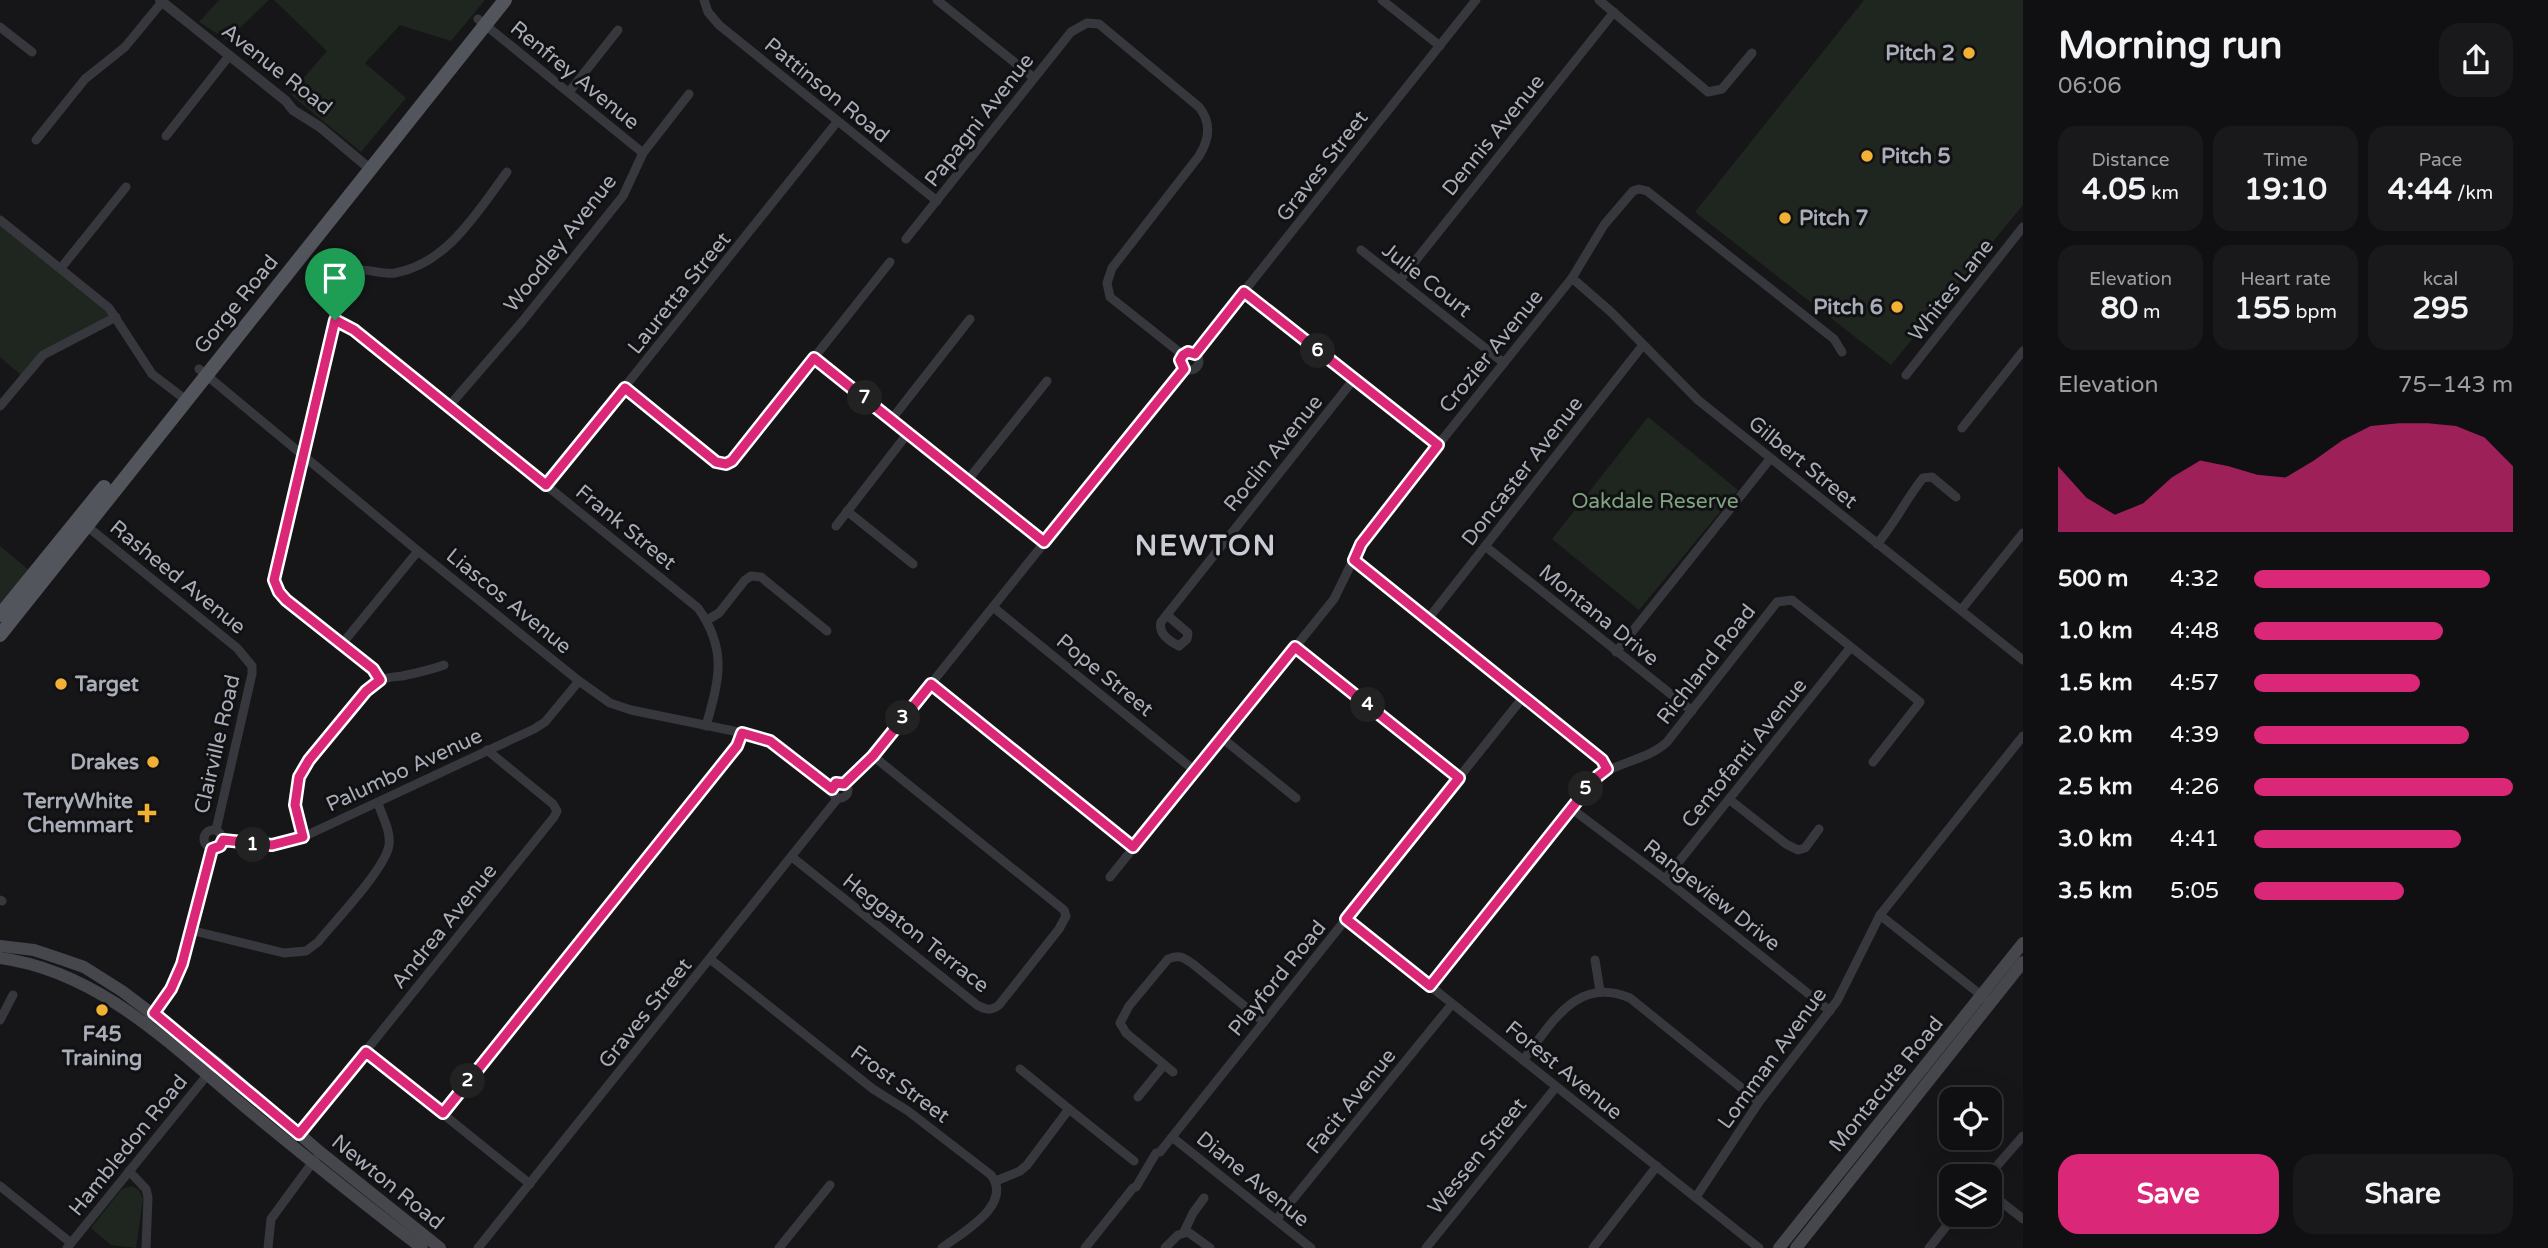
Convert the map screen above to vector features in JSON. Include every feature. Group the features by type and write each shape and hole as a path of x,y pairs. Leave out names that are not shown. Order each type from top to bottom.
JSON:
{"main road":[{"name":"Gorge Road","path":"482,22 494,0"},
{"name":"Gorge Road","path":"0,615 82,522 482,22 505,0"},
{"name":"Gorge Road","path":"0,635 82,522"},
{"name":"Montacute Road","path":"1796,1248 1986,999 2023,943"},
{"name":"Newton Road","path":"0,946 34,950 84,967 154,1013 299,1134 316,1157 422,1248"},
{"name":"Newton Road","path":"0,958 65,975 114,1001 207,1076 440,1248"},
{"name":"Montacute Road","path":"1779,1248 1986,999 2023,962"}],"street":[{"name":"Pattinson Road","path":"704,0 708,12 719,25 937,201"},
{"path":"937,0 1034,78"},
{"path":"1382,0 1440,46"},
{"name":"Graves Street","path":"1195,354 1476,0"},
{"path":"1599,0 1666,60 1708,92 1722,89 1752,53"},
{"path":"36,140 85,79 125,47 161,1"},
{"name":"Avenue Road","path":"161,1 293,110 320,127 366,167"},
{"name":"Dennis Avenue","path":"1401,280 1614,12"},
{"name":"Renfrey Avenue","path":"482,22 643,153"},
{"name":"Papagni Avenue","path":"906,239 1071,32 1081,24 1094,23 1107,30 1199,107 1208,123 1207,141 1199,156 1112,268 1107,283 1110,297 1183,355"},
{"path":"0,27 32,52"},
{"path":"569,92 618,30"},
{"path":"166,136 229,56"},
{"name":"Woodley Avenue","path":"449,406 521,323 623,196 643,153 689,94"},
{"name":"Lauretta Street","path":"546,485 837,121"},
{"path":"380,680 373,669 286,600 276,587 275,574 344,282 352,271 392,273 408,270 431,258 458,236 507,172"},
{"path":"61,268 125,187"},
{"name":"Crozier Avenue","path":"1110,877 1334,599 1361,544 1572,278 1604,225 1628,196 1639,189 1647,191 1834,339 1842,352"},
{"path":"0,220 98,297 116,317 152,374 182,398"},
{"name":"Whites Lane","path":"1906,375 2023,227"},
{"name":"Julie Court","path":"1361,250 1504,363"},
{"path":"625,388 716,462 726,464 732,461 890,262"},
{"name":"Gilbert Street","path":"1572,278 1611,312 1698,400 2023,660"},
{"path":"1244,292 1438,445"},
{"path":"0,406 43,355 116,317"},
{"path":"891,420 970,319"},
{"name":"Frank Street","path":"335,320 354,330 698,608 707,620 717,646 719,669 706,726"},
{"name":"Doncaster Avenue","path":"1428,618 1643,345"},
{"path":"1962,428 2023,351"},
{"path":"1188,352 1195,354 1199,360 1198,366 1193,370 1184,369 1180,360 1183,355 1188,352"},
{"path":"814,358 1044,542"},
{"path":"844,784 873,756 1184,369"},
{"name":"Liascos Avenue","path":"202,372 418,551 610,703 770,741 832,789"},
{"name":"Roclin Avenue","path":"1167,615 1354,379"},
{"path":"967,481 1047,381"},
{"path":"836,526 908,433"},
{"path":"1616,652 1770,459"},
{"path":"1877,544 1896,520 1908,497 1926,476 1933,477 1956,497"},
{"path":"847,511 913,564"},
{"name":"Rasheed Avenue","path":"82,522 237,648 252,666"},
{"path":"1961,610 2023,533"},
{"name":"Montana Drive","path":"1485,546 1692,712"},
{"path":"342,644 418,551"},
{"path":"1354,560 1602,760 1607,769"},
{"path":"707,620 719,613 751,576 761,577 827,631"},
{"name":"Richland Road","path":"1430,986 1598,776 1607,769 1661,748 1777,602 1792,600 1920,702 1873,762"},
{"name":"Pope Street","path":"993,607 1195,771"},
{"path":"1295,647 1459,778"},
{"name":"Centofanti Avenue","path":"1665,879 1850,648"},
{"path":"303,837 295,805 299,777 309,760 366,691 380,680 444,665"},
{"name":"Clairville Road","path":"216,830 252,666"},
{"name":"Palumbo Avenue","path":"223,840 272,845 303,837 545,722 579,681"},
{"path":"931,684 1133,847"},
{"name":"Playford Road","path":"1085,1248 1136,1187 1156,1153 1160,1152 1524,696"},
{"path":"443,1113 737,746 742,733"},
{"name":"Lomman Avenue","path":"1696,1197 1759,1102 1830,1012 1880,915 2023,736"},
{"path":"1222,738 1296,798"},
{"name":"Andrea Avenue","path":"299,1134 557,811 553,804 487,750"},
{"name":"Heggaton Terrace","path":"792,858 977,1005 993,1010 999,1005 1064,922 1064,910 873,756"},
{"path":"836,783 844,784 847,793 838,798 832,793 832,789 836,783"},
{"name":"Graves Street","path":"478,1248 838,798"},
{"path":"1730,800 1798,850 1805,848 1819,829"},
{"path":"190,930 284,953 306,951 317,942 381,862 389,846 378,803"},
{"name":"Rangeview Drive","path":"1572,808 1830,1012"},
{"path":"216,830 223,840 220,846 212,849 205,844 204,836 209,831 216,830"},
{"path":"145,1025 176,979 212,849"},
{"path":"1880,915 1986,999"},
{"name":"Forest Avenue","path":"1346,919 1759,1248"},
{"path":"1173,1072 1126,1033 1120,1023 1129,1006 1168,959 1181,956 1264,1022"},
{"name":"Frost Street","path":"710,959 878,1093 908,1111 981,1166 996,1181"},
{"path":"1595,960 1600,991"},
{"path":"1523,1060 1571,1003 1600,991 1611,991 1630,998 1759,1102"},
{"path":"0,1020 13,995"},
{"name":"Facit Avenue","path":"1276,1220 1452,1004"},
{"path":"366,1052 530,1184"},
{"name":"Hambledon Road","path":"69,1245 217,1063"},
{"path":"1138,1097 1164,1065"},
{"path":"1020,1069 1134,1161"},
{"name":"Wessen Street","path":"1426,1248 1556,1087"},
{"path":"942,1248 979,1222 998,1191 996,1181 1020,1171 1027,1165 1069,1110"},
{"path":"1998,1164 2023,1136"},
{"name":"Diane Avenue","path":"1172,1137 1311,1248"},
{"path":"268,1248 271,1219 316,1157"},
{"path":"1592,1248 1657,1166"},
{"path":"129,1171 146,1189 148,1197 146,1248"},
{"path":"779,1248 830,1185"},
{"path":"0,1186 69,1245"},
{"path":"1165,1248 1184,1232 1204,1198"},
{"path":"2002,1202 2023,1219"},
{"path":"1929,1248 1946,1227"},
{"path":"1184,1232 1193,1234 1210,1248"}],"green space":[{"path":"219,0 269,0 227,40 199,22"},
{"path":"274,0 485,0 451,41 400,25 365,63 406,98 361,152 290,94 327,51"},
{"path":"1864,0 2023,0 2023,205 1891,365 1695,212"},
{"path":"0,225 92,297 111,316 43,351 21,375 0,357"},
{"name":"Oakdale Reserve","path":"1648,417 1738,490 1639,610 1552,539"},
{"path":"0,546 30,571 0,609"},
{"path":"132,1186 139,1190 143,1199 136,1248 111,1245 91,1228 122,1189"}],"place":[{"name":"Pitch 2","path":"1969,53"},
{"name":"Pitch 5","path":"1867,156"},
{"name":"Pitch 7","path":"1785,218"},
{"name":"Pitch 6","path":"1897,307"},
{"name":"Target","path":"61,684"},
{"name":"Drakes","path":"153,762"},
{"name":"TerryWhite Chemmart","path":"147,813"},
{"name":"F45 Training","path":"102,1010"}],"district":[{"name":"NEWTON","path":"1206,545"}],"route":[{"path":"1244,292 1438,445 1361,544 1354,560 1602,760 1607,769 1586,790 1430,986 1346,919 1459,778 1295,647 1133,847 931,684 862,769 844,784 836,783 832,789 770,741 742,733 737,746 443,1113 366,1052 299,1134 154,1013 171,989 182,964 212,849 220,846 223,840 272,845 303,837 295,805 299,777 309,760 366,691 380,680 373,669 286,600 274,580 335,320 354,330 546,485 625,388 716,462 726,464 732,461 814,358 1044,542 1184,369 1180,360 1183,355 1188,352 1195,354 1244,292"}]}
